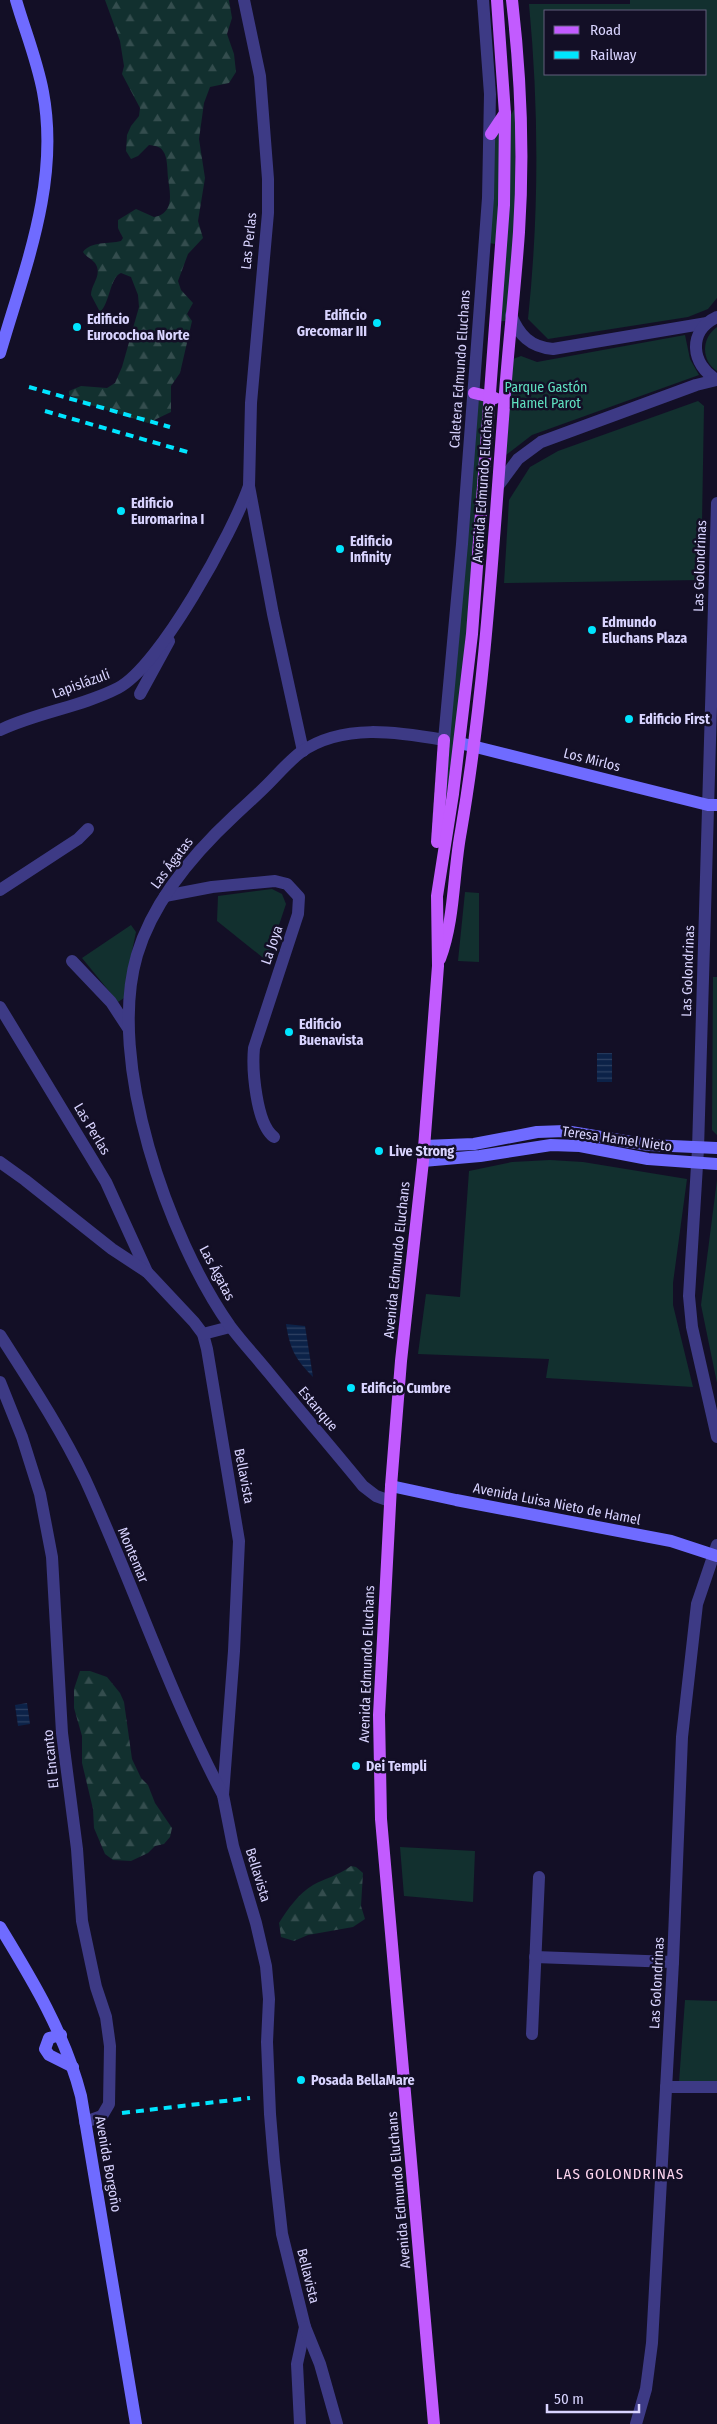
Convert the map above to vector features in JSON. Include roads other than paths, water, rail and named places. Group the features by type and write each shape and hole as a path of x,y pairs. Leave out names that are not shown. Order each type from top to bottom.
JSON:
{"main road":[{"path":"0,353 40,216 48,154 43,92 36,61 16,0"},
{"name":"Avenida Edmundo Eluchans","path":"434,2424 380,1792 380,1675 391,1486 401,1361 423,1161 438,966 436,914 439,877 460,743 472,634 504,205 504,114 496,0"},
{"name":"Avenida Edmundo Eluchans","path":"438,966 449,928 454,878 474,746 486,638 510,315 519,240 521,195 519,81 512,0"},
{"path":"491,134 504,114 519,81"},
{"path":"474,393 489,395 497,399 504,407"},
{"path":"439,877 437,842 444,740"},
{"name":"Los Mirlos","path":"460,743 712,805"},
{"name":"Teresa Hamel Nieto","path":"424,1146 474,1144 537,1132 566,1131 649,1145 698,1149 717,1148"},
{"name":"Teresa Hamel Nieto","path":"423,1161 480,1156 551,1145 580,1146 648,1159 717,1164"},
{"name":"Avenida Luisa Nieto de Hamel","path":"391,1486 671,1541 716,1552"},
{"name":"Avenida Borgoño","path":"0,1927 60,2035 74,2068 81,2096 136,2424"},
{"path":"60,2035 49,2038 45,2049 49,2055 74,2068"}],"street":[{"name":"Las Perlas","path":"244,0 260,76 268,179 268,213 251,403 249,486"},
{"name":"Caletera Edmundo Eluchans","path":"444,740 474,393 488,198 491,134 488,55 483,0"},
{"path":"510,315 518,330 530,342 553,349 712,320"},
{"path":"712,320 700,332 696,343 696,354 703,369 717,380"},
{"path":"498,486 518,459 541,442 696,385 717,380"},
{"name":"Lapislázuli","path":"140,694 237,516 249,486"},
{"path":"249,486 273,614 303,751"},
{"name":"Las Golondrinas","path":"717,503 712,805 698,1164 689,1306 717,1437"},
{"name":"Lapislázuli","path":"0,730 119,688 132,677 177,623"},
{"name":"Las Ágatas","path":"230,1327 192,1259 164,1194 139,1104 128,1029 130,991 138,954 152,919 165,896 207,841 303,751 328,738 351,733 398,734 444,740"},
{"path":"0,890 78,839 88,829"},
{"name":"La Joya","path":"165,896 212,887 275,881 293,887 299,897 298,914 254,1048 254,1066 262,1119 266,1129 274,1137"},
{"name":"Las Ágatas","path":"72,961 111,1002 128,1029"},
{"name":"Las Perlas","path":"0,1007 106,1182 147,1272"},
{"name":"Bellavista","path":"0,1162 112,1249 147,1272 202,1334 207,1349 239,1542 235,1642 223,1796 233,1846 256,1923 266,1966 269,2000 267,2042 274,2162 282,2234 305,2327 296,2364 300,2424"},
{"path":"202,1334 230,1327"},
{"name":"Estanque","path":"230,1327 363,1486 376,1496 390,1501"},
{"name":"Montemar","path":"0,1335 46,1408 84,1478 199,1749 223,1796"},
{"name":"El Encanto","path":"0,1382 22,1437 40,1494 52,1557 62,1733 77,1849 82,1921 87,1949 106,2017 108,2031 111,2064 109,2104 102,2116 85,2122"},
{"name":"Las Golondrinas","path":"636,2424 646,2389 652,2343 673,1962 682,1737 697,1604 716,1552"},
{"path":"532,2034 539,1877"},
{"path":"535,1957 673,1962"},
{"path":"666,2087 717,2087"},
{"path":"305,2327 320,2364 337,2424"}],"water":[{"path":"597,1053 612,1053 612,1082 597,1082"},
{"path":"286,1324 305,1326 313,1377 294,1353"},
{"path":"27,1703 30,1724 18,1726 15,1705"}],"railway":[{"path":"29,387 170,427"},
{"path":"45,411 191,453"},
{"path":"122,2113 250,2098"}],"place":[{"name":"Edificio Grecomar III","path":"377,323"},
{"name":"Edificio Eurocochoa Norte","path":"77,327"},
{"name":"Edificio Euromarina I","path":"121,511"},
{"name":"Edificio Infinity","path":"340,549"},
{"name":"Edmundo Eluchans Plaza","path":"592,630"},
{"name":"Edificio First","path":"629,719"},
{"name":"Edificio Buenavista","path":"289,1032"},
{"name":"Live Strong","path":"379,1151"},
{"name":"Edificio Cumbre","path":"351,1388"},
{"name":"Dei Templi","path":"356,1766"},
{"name":"Posada BellaMare","path":"301,2080"}],"district":[{"name":"LAS GOLONDRINAS","path":"620,2174"}],"park label":[{"name":"Parque Gastón Hamel Parot","path":"546,396"}]}
